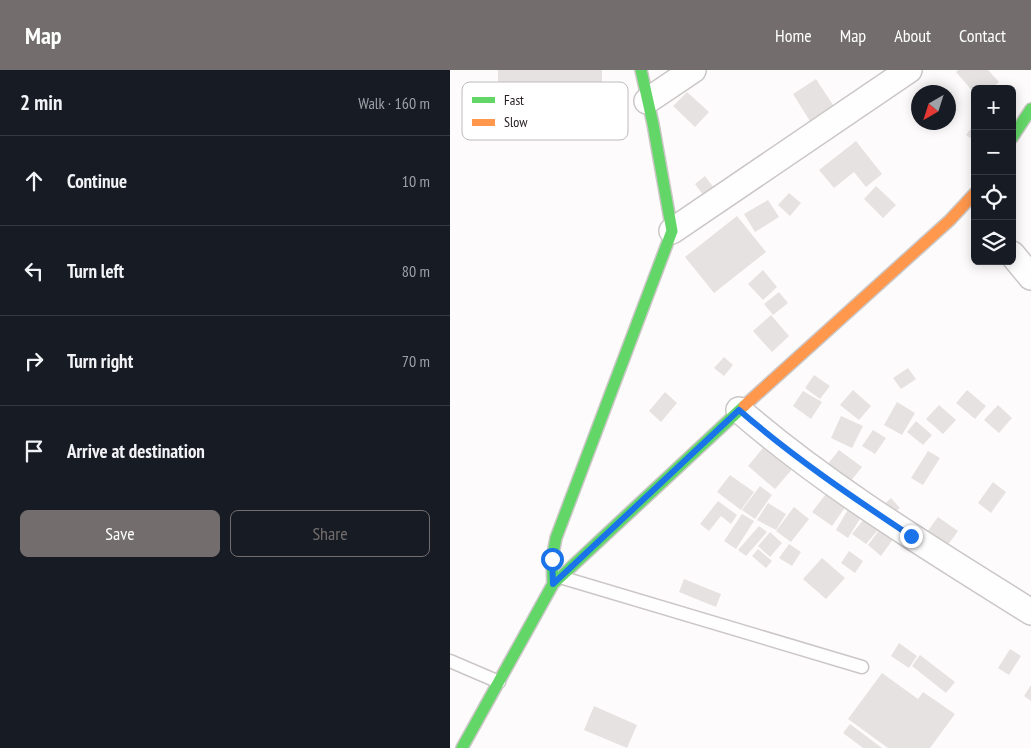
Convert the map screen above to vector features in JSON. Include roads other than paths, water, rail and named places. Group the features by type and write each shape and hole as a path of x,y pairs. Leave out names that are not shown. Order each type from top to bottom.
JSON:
{"street":[{"path":"556,581 552,559 556,538 672,231 653,124 641,70"},
{"path":"647,102 692,70"},
{"path":"672,231 909,70"},
{"path":"1016,132 1031,109"},
{"path":"462,748 556,581 739,410 971,202"},
{"path":"1016,259 1031,277"},
{"path":"739,410 773,440 828,480 911,536 1031,612"}],"lane":[{"path":"556,581 862,667"},
{"path":"450,661 499,682"}]}
